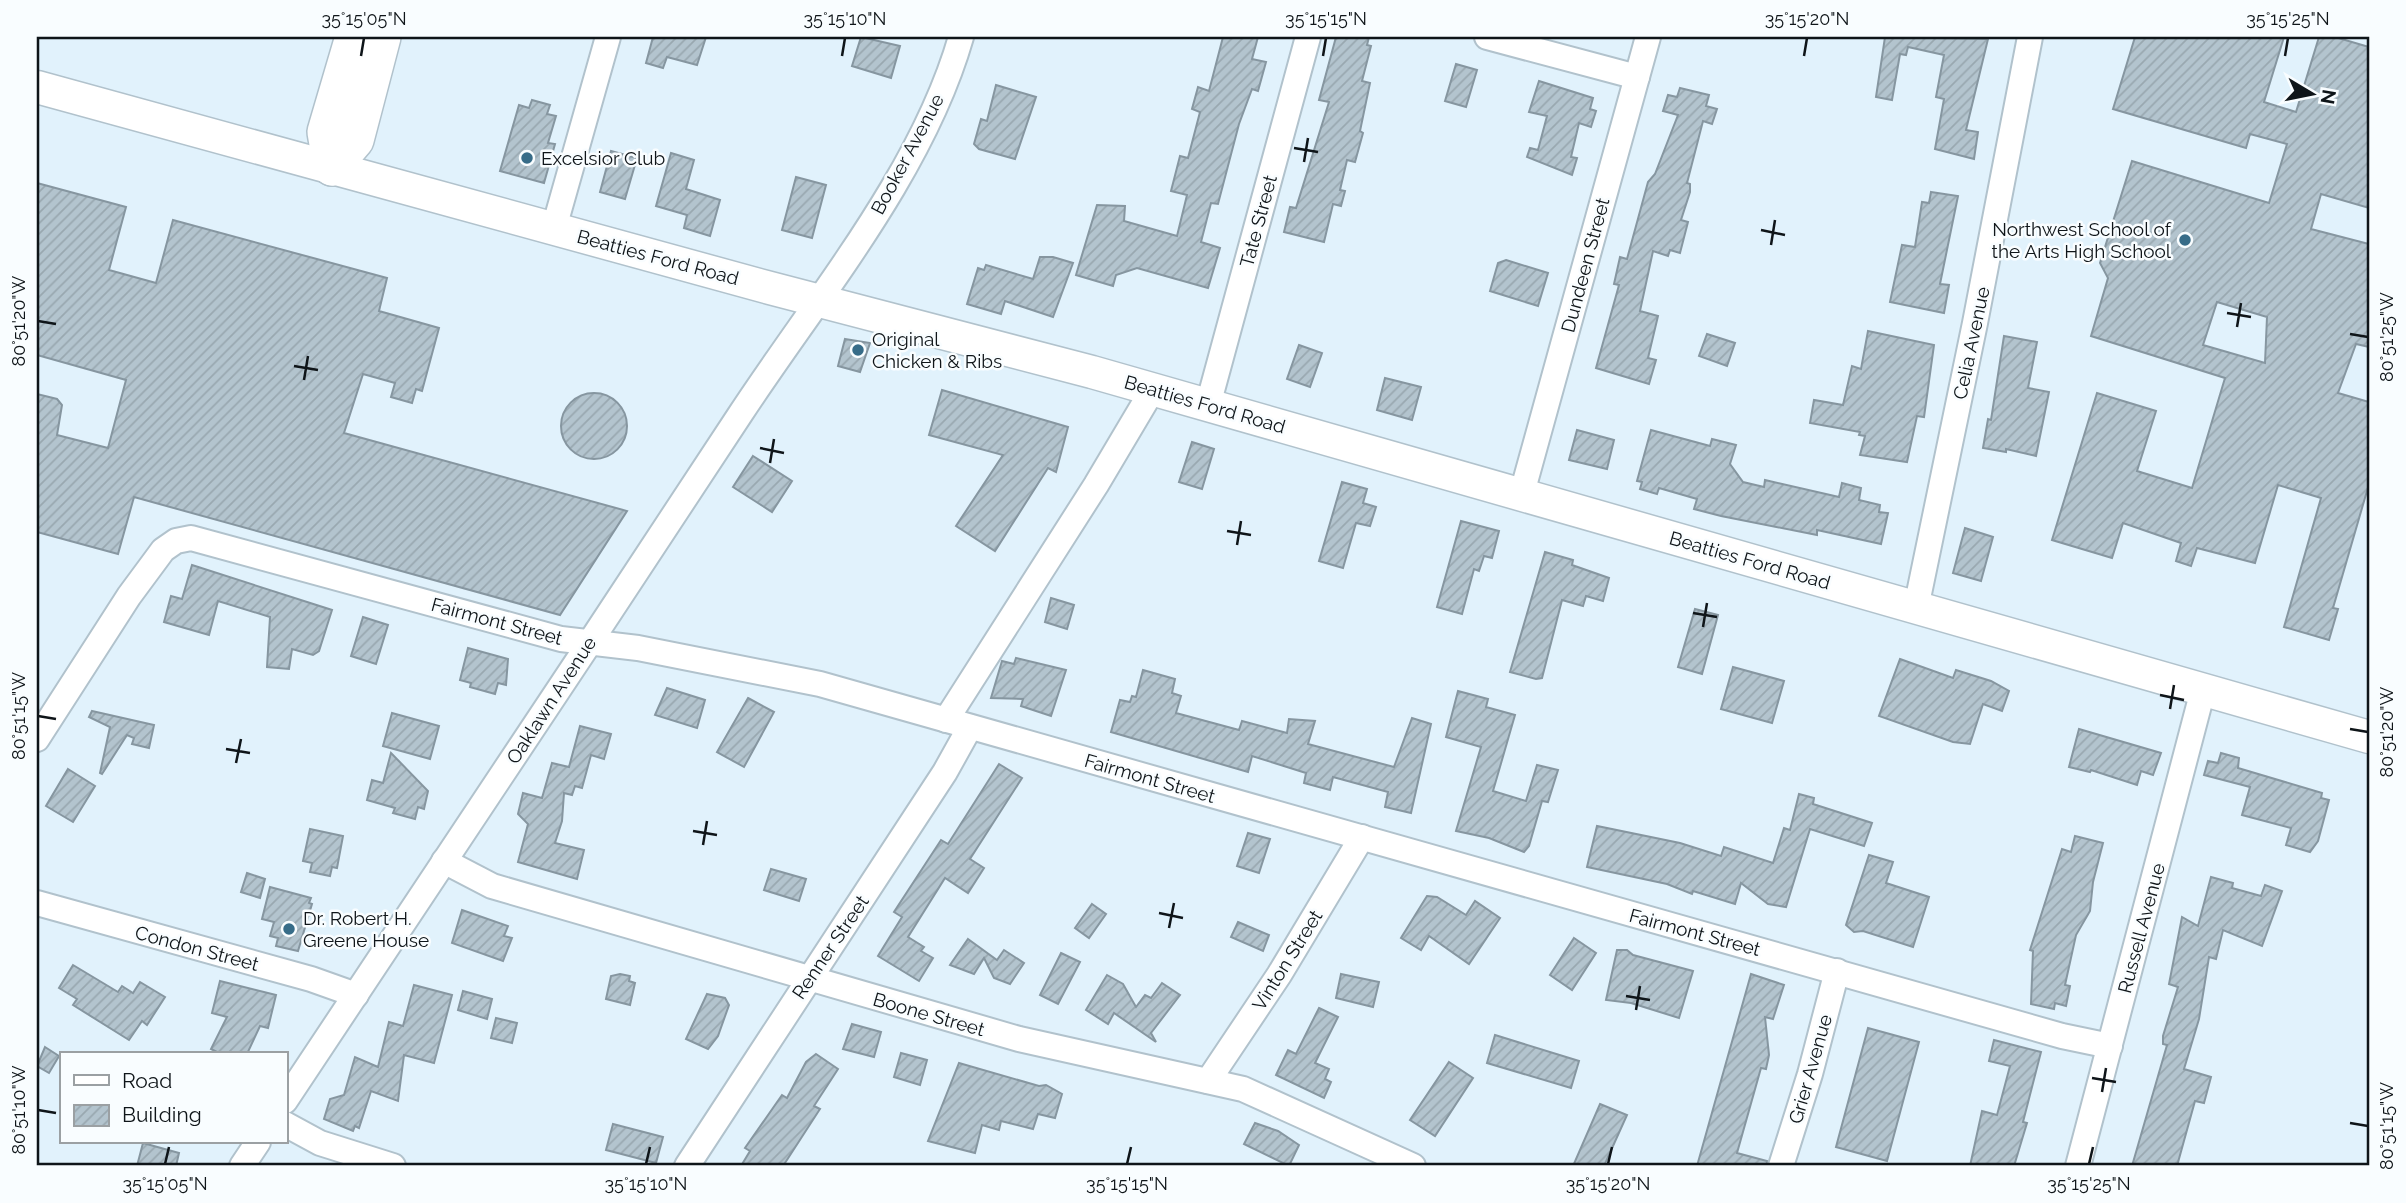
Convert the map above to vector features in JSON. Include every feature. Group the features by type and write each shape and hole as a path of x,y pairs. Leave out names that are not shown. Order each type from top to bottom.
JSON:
{"highway":[{"path":"332,167 326,132 354,37"},
{"path":"332,167 355,140 382,37"}],"main road":[{"name":"Beatties Ford Road","path":"37,87 816,300 1153,389 2369,737"}],"street":[{"path":"554,228 608,37"},
{"name":"Booker Avenue","path":"816,300 892,191 939,99 961,37"},
{"name":"Tate Street","path":"1208,405 1308,37"},
{"path":"1487,37 1637,77"},
{"name":"Dundeen Street","path":"1522,493 1648,37"},
{"name":"Celia Avenue","path":"1916,608 2030,37"},
{"name":"Oaklawn Avenue","path":"287,1098 816,300"},
{"path":"946,720 1096,485 1153,389"},
{"name":"Fairmont Street","path":"37,739 129,596 163,550 183,539 206,541 561,639 775,673 1837,971 2062,1037 2110,1046"},
{"name":"Russell Avenue","path":"2078,1166 2203,690"},
{"name":"Renner Street","path":"687,1166 945,772 970,727"},
{"name":"Vinton Street","path":"1208,1081 1286,963 1362,837"},
{"name":"Boone Street","path":"444,861 492,886 809,980 1019,1039 1243,1089 1284,1105 1413,1166"},
{"name":"Condon Street","path":"37,903 311,979 356,995"},
{"name":"Grier Avenue","path":"1781,1166 1810,1074 1837,971"},
{"path":"287,1125 320,1143 393,1166"},
{"path":"242,1166 257,1144"}],"building":[{"path":"653,37 706,37 697,65 667,57 663,68 646,63"},
{"path":"861,37 900,46 891,78 852,66"},
{"path":"1223,37 1258,37 1252,59 1266,62 1258,91 1252,89 1239,124 1218,204 1211,203 1201,242 1220,248 1208,288 1137,268 1116,275 1113,286 1076,275 1097,205 1125,206 1124,221 1177,236 1187,195 1171,191 1180,156 1188,158 1200,112 1192,109 1198,87 1209,91"},
{"path":"1336,37 1369,37 1367,45 1371,46 1362,81 1370,83 1360,131 1363,133 1355,162 1347,160 1340,190 1345,191 1341,206 1333,204 1324,242 1284,232 1290,207 1296,208 1329,102 1319,100"},
{"path":"1885,37 1988,39 1966,130 1978,132 1974,159 1935,149 1944,99 1936,97 1944,55 1908,47 1906,55 1900,54 1892,100 1876,97"},
{"path":"2135,37 2284,37 2264,102 2296,112 2319,37 2335,37 2369,47 2369,208 2321,194 2311,229 2369,244 2369,347 2356,344 2338,393 2369,402 2369,484 2333,608 2338,609 2329,640 2284,627 2321,498 2278,485 2255,563 2197,548 2191,566 2176,561 2181,543 2123,523 2112,558 2052,540 2097,393 2156,411 2137,471 2192,488 2225,378 2091,336 2108,278 2100,263 2132,161 2269,203 2287,144 2250,134 2246,148 2113,109","holes":["2217,302 2267,317 2265,363 2203,345"]},
{"path":"1456,64 1477,70 1466,107 1445,101"},
{"path":"1539,81 1593,98 1590,109 1596,111 1591,127 1579,123 1571,157 1577,158 1572,175 1527,157 1530,148 1538,150 1547,116 1529,112"},
{"path":"996,85 1036,97 1015,159 979,149 974,144 981,119 987,121"},
{"path":"1680,88 1709,95 1706,106 1717,109 1712,124 1703,121 1687,183 1690,184 1690,192 1681,220 1688,222 1680,253 1670,250 1668,256 1653,251 1640,311 1658,316 1648,358 1656,360 1649,384 1596,368 1619,285 1614,284 1620,257 1627,259 1648,182 1655,174 1678,115 1663,111 1668,95 1677,97"},
{"name":"Excelsior Club","path":"532,100 550,105 547,114 556,116 548,143 555,144 544,183 500,171 519,105 529,108"},
{"path":"611,151 637,158 625,199 600,192"},
{"path":"671,153 694,160 686,189 720,200 710,236 684,228 687,215 656,206"},
{"path":"796,177 826,185 812,238 782,230"},
{"path":"37,183 126,207 109,270 156,283 173,220 387,278 379,311 439,328 422,391 416,389 412,403 391,397 395,383 363,374 344,433 627,511 560,615 134,497 118,554 37,532 37,394 57,399 62,405 57,435 108,448 126,380 37,355"},
{"path":"1931,192 1958,196 1940,284 1949,285 1944,313 1890,302 1902,245 1915,247 1922,202 1929,203"},
{"path":"1040,257 1053,257 1073,263 1053,317 1005,301 1001,314 967,304 978,268 984,270 986,265 1033,279"},
{"path":"1506,260 1548,273 1538,306 1490,291 1498,263"},
{"path":"1868,331 1934,345 1924,417 1917,416 1907,462 1860,455 1865,436 1859,435 1860,432 1810,423 1814,400 1843,405 1852,366 1861,369"},
{"path":"1707,334 1735,343 1727,366 1699,356"},
{"path":"2004,336 2037,342 2028,388 2049,392 2036,456 2006,449 2006,452 1983,448 1988,419 1991,420"},
{"name":"Original Chicken & Ribs","path":"845,339 870,343 860,372 838,366"},
{"path":"1299,345 1322,353 1310,387 1287,379"},
{"path":"1385,378 1421,387 1412,420 1377,410"},
{"path":"942,390 1068,427 1056,472 1048,468 995,551 956,526 1003,455 929,435"},
{"path":"594,393 607,396 617,403 624,413 627,426 624,439 617,449 607,456 594,459 581,456 571,449 564,439 561,426 564,413 571,403 581,396"},
{"path":"1577,430 1614,440 1607,469 1569,460"},
{"path":"1651,430 1710,446 1712,439 1736,445 1730,464 1743,482 1764,487 1765,480 1839,497 1842,483 1861,488 1859,500 1880,505 1879,512 1888,513 1881,544 1817,530 1817,535 1721,516 1694,509 1697,499 1659,488 1657,494 1640,489 1642,482 1637,481"},
{"path":"1192,442 1214,449 1202,489 1179,482"},
{"path":"753,456 792,481 772,512 733,487"},
{"path":"1342,482 1367,489 1363,503 1376,507 1370,526 1356,523 1343,568 1319,561"},
{"path":"1461,521 1499,531 1492,558 1484,556 1479,571 1474,569 1462,614 1437,607"},
{"path":"1965,528 1993,537 1981,581 1953,573"},
{"path":"1545,552 1573,560 1572,565 1609,578 1603,601 1586,596 1583,606 1562,600 1542,678 1536,679 1510,672"},
{"path":"192,565 332,610 319,651 313,655 292,649 289,669 267,667 270,617 218,601 209,635 164,622 171,596 182,599"},
{"path":"1051,598 1074,605 1067,629 1045,622"},
{"path":"1695,609 1718,615 1702,674 1678,667"},
{"path":"363,617 388,625 376,664 351,656"},
{"path":"468,648 508,659 506,685 498,683 495,694 470,687 471,683 460,680"},
{"path":"1016,658 1066,670 1051,716 1021,706 1023,699 991,698 1002,661 1014,664"},
{"path":"1900,659 1953,678 1956,670 1991,681 2009,691 2002,711 1983,704 1970,744 1953,742 1879,716"},
{"path":"1733,667 1784,681 1772,723 1721,709"},
{"path":"1143,670 1175,679 1172,693 1181,696 1176,713 1239,730 1242,721 1287,733 1289,719 1315,721 1308,744 1394,767 1412,718 1431,724 1411,813 1385,807 1388,792 1333,777 1330,790 1304,783 1306,773 1252,756 1248,772 1111,732 1120,700 1130,702 1132,696 1136,697"},
{"path":"667,688 705,700 697,728 655,715"},
{"path":"1458,691 1488,699 1486,707 1515,715 1493,791 1526,801 1537,765 1558,770 1548,802 1542,801 1529,846 1524,852 1489,838 1456,831 1481,747 1446,737"},
{"path":"748,698 774,712 744,767 717,752"},
{"path":"92,711 154,725 149,748 132,744 134,738 127,735 102,774 100,773 110,727 89,717"},
{"path":"392,713 439,726 430,759 383,746"},
{"path":"580,726 611,734 604,759 591,755 582,788 575,786 572,795 564,793 562,821 555,843 584,850 577,879 518,862 528,824 518,814 523,793 542,798 552,763 569,767"},
{"path":"2079,729 2161,753 2153,775 2141,771 2137,785 2091,770 2090,772 2069,767"},
{"path":"391,753 428,791 424,809 418,807 415,819 393,813 395,808 367,800 372,780 383,783"},
{"path":"2221,753 2239,758 2238,768 2322,793 2321,798 2329,800 2318,841 2310,852 2286,845 2291,828 2242,815 2250,787 2204,775 2208,761 2218,763"},
{"path":"999,764 1022,778 970,859 984,868 968,893 945,878 908,937 924,947 921,951 933,958 919,981 878,956 902,917 894,912 941,840 948,844"},
{"path":"68,769 95,786 73,822 46,806"},
{"path":"1799,794 1814,798 1813,804 1872,823 1864,846 1810,829 1786,907 1768,904 1741,883 1735,904 1693,891 1692,894 1667,884 1587,867 1597,826 1680,843 1721,856 1724,847 1773,863 1784,828 1790,830"},
{"path":"310,829 343,836 337,868 332,867 330,876 310,872 312,863 303,861"},
{"path":"1248,833 1270,839 1259,873 1237,866"},
{"path":"2075,836 2103,843 2093,882 2090,911 2076,935 2065,985 2070,986 2066,1006 2055,1003 2054,1009 2031,1004 2033,951 2030,950 2062,849 2071,852"},
{"path":"1869,855 1893,862 1886,883 1929,897 1913,947 1863,931 1854,932 1846,925"},
{"path":"771,869 806,879 799,901 764,890"},
{"path":"247,873 265,879 260,898 241,892"},
{"path":"2211,877 2233,883 2232,888 2261,896 2265,885 2282,891 2262,946 2223,930 2216,959 2209,957 2199,1019 2184,1069 2211,1077 2204,1103 2195,1101 2177,1166 2132,1166 2167,1045 2163,1044 2163,1036 2178,987 2169,984 2182,917 2198,926"},
{"name":"Dr. Robert H. Greene House","path":"270,887 311,898 309,903 312,904 298,951 276,946 278,938 270,936 274,922 262,919"},
{"path":"1427,896 1437,897 1466,915 1475,901 1500,918 1469,964 1429,936 1421,950 1401,938"},
{"path":"1092,904 1106,914 1089,938 1075,928"},
{"path":"462,910 508,926 504,936 512,938 503,961 452,943"},
{"path":"1238,922 1269,935 1263,951 1231,937"},
{"path":"1574,938 1596,953 1572,990 1550,975"},
{"path":"968,939 997,960 1004,950 1024,963 1010,984 994,978 984,958 974,974 950,965"},
{"path":"1617,950 1627,950 1633,955 1693,971 1679,1018 1631,1003 1606,1000"},
{"path":"1061,953 1080,962 1058,1004 1040,995"},
{"path":"73,965 118,992 122,986 133,993 140,982 165,997 147,1025 142,1021 129,1040 73,1005 77,999 59,988"},
{"path":"1341,974 1379,982 1373,1007 1336,998"},
{"path":"1751,974 1784,985 1773,1019 1765,1017 1769,1055 1766,1069 1761,1068 1737,1153 1767,1161 1767,1166 1697,1166"},
{"path":"1107,975 1123,984 1136,1007 1145,995 1151,998 1162,983 1180,995 1151,1033 1156,1042 1114,1013 1108,1024 1086,1010"},
{"path":"611,976 630,976 629,981 635,983 630,1005 606,999"},
{"path":"220,981 276,995 268,1028 260,1026 248,1052 217,1052 211,1049 227,1017 212,1013"},
{"path":"414,985 452,995 434,1063 404,1055 398,1101 371,1091 359,1128 355,1126 353,1131 324,1119 330,1099 344,1095 355,1057 378,1067 389,1022 403,1026"},
{"path":"463,991 492,999 487,1019 458,1010"},
{"path":"707,994 725,998 729,1005 718,1036 708,1049 686,1039"},
{"path":"1319,1008 1338,1017 1315,1063 1329,1069 1325,1079 1331,1082 1324,1098 1276,1075 1288,1050 1296,1054"},
{"path":"496,1018 517,1023 512,1043 491,1038"},
{"path":"852,1024 881,1032 874,1057 843,1049"},
{"path":"1868,1028 1919,1042 1887,1161 1836,1147"},
{"path":"1495,1035 1579,1061 1571,1088 1487,1063"},
{"path":"1994,1040 2041,1052 2023,1122 2027,1123 2014,1166 1970,1166 1982,1111 1997,1115 2010,1066 1989,1061"},
{"path":"45,1047 59,1056 49,1073 37,1066"},
{"path":"901,1053 927,1060 920,1085 894,1077"},
{"path":"816,1054 838,1069 814,1106 820,1109 783,1166 741,1166 750,1151 745,1148 782,1095 787,1098 806,1062"},
{"path":"1449,1062 1473,1078 1435,1136 1410,1120"},
{"path":"959,1063 1039,1086 1046,1085 1062,1094 1055,1118 1038,1114 1033,1129 1001,1121 999,1130 982,1125 975,1153 928,1141"},
{"path":"1600,1104 1627,1115 1604,1166 1573,1166"},
{"path":"1255,1123 1278,1131 1299,1145 1289,1166 1244,1144"},
{"path":"613,1124 663,1137 656,1163 606,1150"},
{"path":"143,1144 179,1153 176,1166 137,1166"}],"place":[{"name":"Excelsior Club","path":"527,158"},
{"name":"Northwest School of the Arts High School","path":"2185,240"},
{"name":"Original Chicken & Ribs","path":"858,350"},
{"name":"Dr. Robert H. Greene House","path":"289,929"}]}
